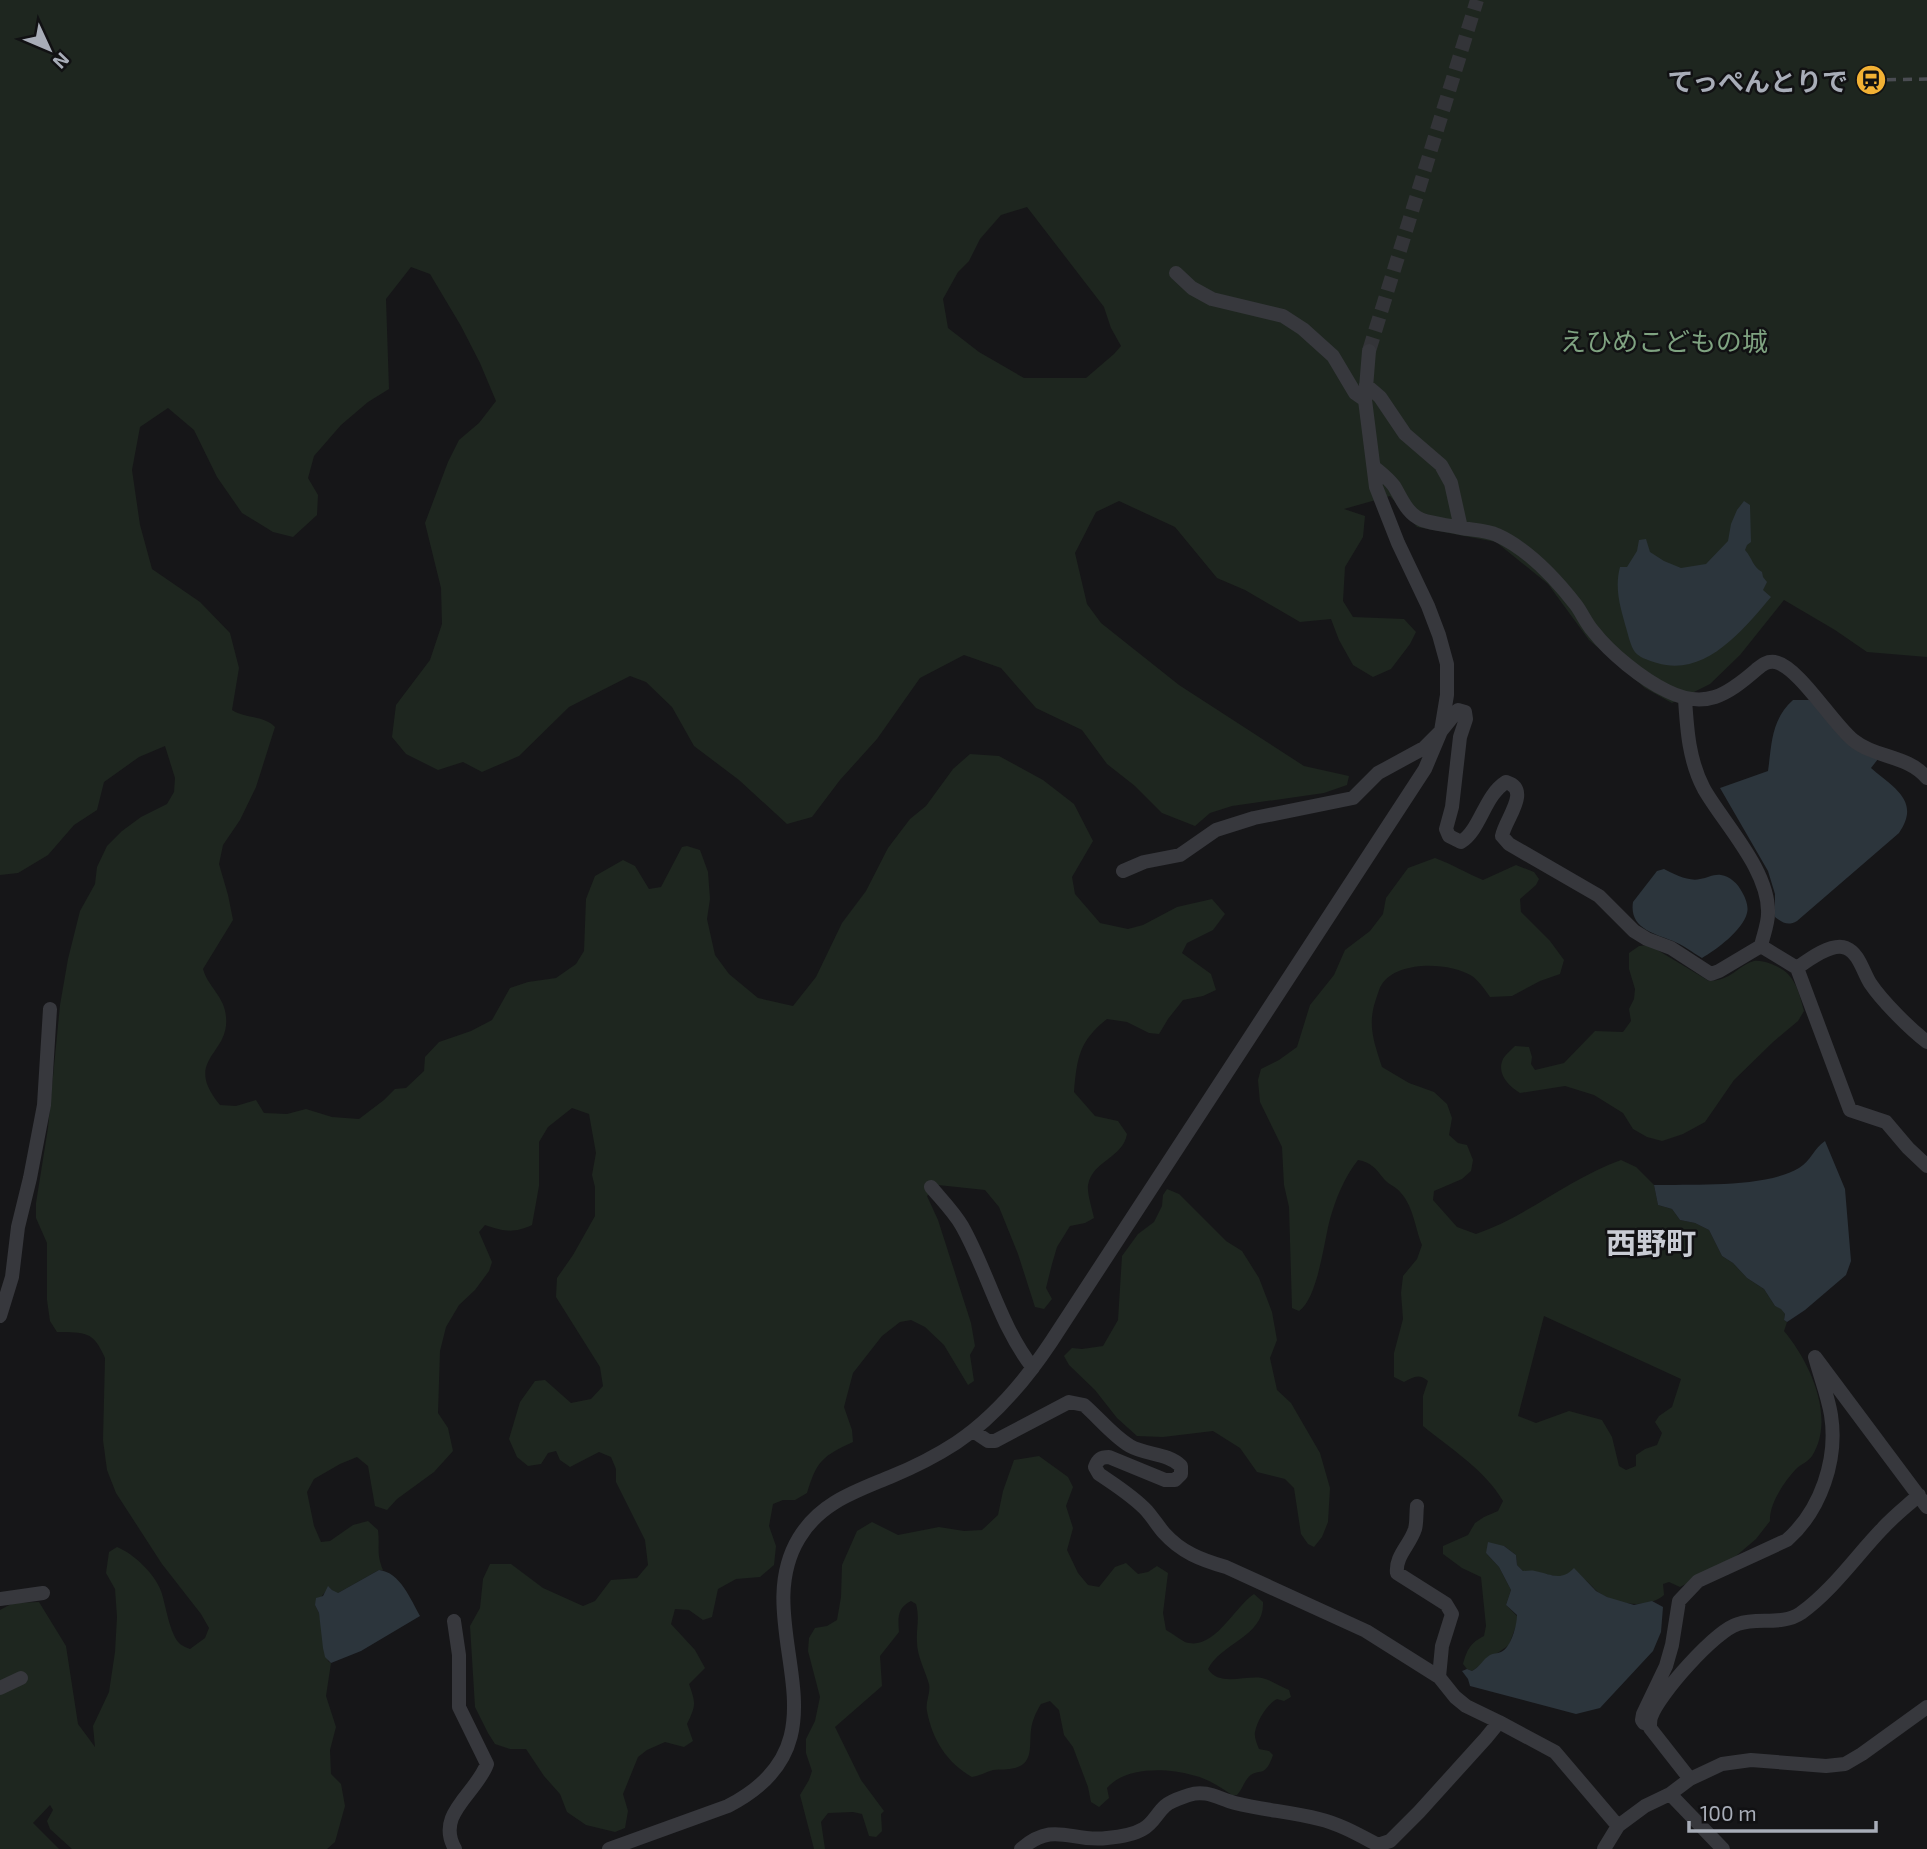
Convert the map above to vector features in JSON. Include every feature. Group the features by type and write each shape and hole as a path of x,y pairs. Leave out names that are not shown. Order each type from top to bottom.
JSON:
{"street":[{"path":"1176,273 1192,288 1212,299 1283,316 1303,329 1333,356 1355,393 1380,397 1405,434 1441,466 1451,483 1461,528"},
{"path":"609,1849 729,1806 746,1797 762,1784 784,1755 789,1742 795,1694 783,1599 786,1571 798,1539 820,1513 843,1497 931,1457 973,1431 1005,1401 1033,1368 1425,769 1441,731 1447,695 1447,664 1432,616 1376,487 1366,393 1369,351"},
{"path":"1374,467 1387,477 1404,505 1421,520 1496,534 1529,555 1561,586 1593,632 1644,678 1666,691 1685,699 1712,699 1724,694 1764,663 1773,662 1784,666 1796,676 1853,740 1866,748 1906,762 1927,778"},
{"path":"1123,871 1144,862 1180,855 1216,830 1254,818 1353,798 1377,773 1424,748 1458,710 1465,712 1466,719 1460,737 1452,807 1446,829 1449,836 1461,842 1468,837 1499,786 1507,782 1514,784 1518,799 1502,836 1509,845 1600,896 1634,930 1647,939 1671,948 1711,974 1761,946 1768,914 1758,873 1703,788 1688,743 1685,699"},
{"path":"1761,946 1797,968 1850,1110 1886,1122 1927,1166"},
{"path":"1797,968 1811,957 1837,946 1848,948 1856,957 1870,984 1927,1042"},
{"path":"0,1316 12,1277 18,1227 44,1105 50,1009"},
{"path":"931,1187 960,1223 987,1276 1006,1327 1033,1368"},
{"path":"1650,1724 1644,1723 1643,1714 1666,1666 1679,1601 1698,1581 1787,1540 1799,1529 1819,1495 1827,1473 1832,1431 1831,1413 1815,1357 1923,1501 1884,1526 1821,1596 1799,1615 1787,1619 1739,1623 1718,1636 1671,1685 1651,1716 1650,1728 1690,1779"},
{"path":"973,1431 988,1441 995,1441 1069,1402 1075,1402 1084,1405 1130,1446 1175,1460 1181,1466 1181,1474 1175,1479 1165,1480 1109,1457 1102,1457 1095,1466 1099,1474 1148,1512 1179,1547 1202,1560 1226,1567 1366,1631 1439,1677 1455,1698 1466,1706 1555,1752 1618,1826"},
{"path":"1416,1506 1415,1528 1396,1568 1397,1573 1408,1582 1446,1604 1452,1614 1443,1646 1439,1677"},
{"path":"0,1599 43,1593"},
{"path":"454,1621 459,1655 459,1707 487,1764 452,1816 448,1829 455,1849"},
{"path":"0,1688 21,1678"},
{"path":"1604,1849 1618,1826 1646,1805 1722,1764 1751,1760 1826,1766 1845,1763 1862,1754 1927,1707"},
{"path":"1021,1849 1031,1841 1051,1833 1083,1839 1105,1839 1137,1832 1150,1824 1166,1805 1200,1792 1232,1803 1320,1819 1346,1829 1377,1847 1390,1841 1409,1822 1499,1722"},
{"path":"1670,1794 1723,1849"}],"green space":[{"name":"えひめこどもの城","path":"0,0 1927,0 1927,657 1867,652 1784,600 1740,655 1710,684 1672,703 1645,688 1589,640 1548,584 1496,542 1417,527 1390,496 1344,509 1365,516 1363,537 1345,567 1343,601 1353,617 1404,619 1416,632 1391,669 1373,677 1353,665 1331,619 1300,622 1245,590 1217,578 1175,527 1119,501 1096,512 1075,553 1087,604 1101,623 1179,685 1304,766 1349,776 1347,785 1324,793 1232,806 1210,813 1195,826 1162,813 1135,786 1107,764 1082,730 1036,708 1001,668 964,655 920,678 877,739 840,780 812,817 787,824 739,780 694,746 672,707 646,682 630,676 569,707 519,756 482,772 463,762 438,770 406,754 392,737 396,705 430,660 442,624 441,588 425,523 459,440 479,423 496,401 461,326 430,274 411,267 386,299 389,389 368,402 341,425 314,456 308,478 318,495 317,515 293,537 273,532 242,513 217,477 194,430 168,408 140,427 132,470 140,525 152,569 200,602 230,633 239,668 232,710 275,727 256,787 240,820 223,845 219,864 233,920 203,969 223,1004 226,1017 225,1030 206,1067 205,1077 220,1105 236,1106 256,1100 264,1113 287,1114 306,1109 332,1117 359,1119 395,1089 406,1088 424,1071 425,1057 439,1042 471,1031 492,1020 510,988 556,978 576,964 584,951 586,899 595,876 623,860 635,866 649,889 661,887 682,847 687,846 700,850 708,872 710,899 707,919 715,955 729,974 758,998 793,1006 816,977 842,923 866,891 888,848 910,819 926,806 953,769 970,754 999,756 1043,780 1074,804 1093,841 1072,877 1075,894 1100,923 1128,929 1143,925 1177,907 1212,899 1225,914 1213,930 1187,943 1182,953 1211,974 1216,990 1183,1000 1159,1034 1149,1033 1127,1022 1107,1019 1090,1035 1081,1051 1074,1092 1095,1116 1118,1121 1127,1134 1120,1149 1101,1164 1091,1177 1088,1189 1094,1218 1070,1226 1057,1247 1046,1288 1052,1299 1044,1309 1035,1307 999,1207 985,1190 938,1185 927,1196 938,1220 971,1323 975,1346 970,1355 974,1381 968,1385 944,1345 925,1327 911,1320 900,1322 882,1336 853,1373 844,1407 853,1442 822,1460 807,1493 795,1500 783,1500 773,1504 769,1526 776,1546 774,1565 760,1577 736,1579 718,1589 712,1617 703,1620 689,1610 675,1609 671,1624 695,1650 705,1668 689,1684 694,1704 687,1724 693,1741 684,1747 665,1742 638,1757 623,1794 628,1811 625,1828 615,1832 586,1825 567,1812 560,1794 526,1749 510,1749 495,1744 475,1707 470,1626 480,1608 483,1579 490,1564 511,1564 543,1588 583,1606 595,1601 611,1580 637,1578 648,1565 645,1540 616,1482 616,1469 611,1457 599,1452 570,1467 560,1460 556,1451 548,1453 541,1464 528,1466 517,1457 509,1439 520,1402 535,1381 545,1380 571,1403 591,1399 603,1386 600,1367 556,1297 557,1278 595,1216 595,1187 592,1175 596,1153 589,1114 572,1108 548,1127 539,1142 539,1186 532,1225 508,1231 485,1225 479,1232 492,1262 489,1271 459,1305 446,1327 440,1351 438,1413 448,1428 453,1451 434,1472 397,1499 387,1510 375,1506 368,1466 357,1457 314,1479 307,1492 314,1526 321,1542 330,1541 353,1525 368,1521 378,1530 379,1555 383,1570 338,1593 329,1587 315,1605 328,1661 331,1663 326,1696 336,1727 330,1750 331,1774 341,1784 345,1806 335,1842 327,1849 72,1849 50,1829 47,1821 53,1810 50,1805 33,1823 59,1849 0,1849 0,1610 13,1603 39,1602 66,1646 78,1724 95,1747 93,1726 109,1692 115,1652 115,1589 106,1573 109,1552 117,1547 130,1554 154,1578 161,1591 173,1633 180,1644 190,1649 205,1638 209,1628 162,1564 116,1493 107,1470 103,1440 105,1358 92,1338 81,1333 57,1332 50,1321 47,1300 47,1243 36,1218 60,1005 80,911 95,884 97,867 107,846 141,817 167,804 174,792 175,778 165,746 139,757 104,782 97,810 74,825 48,855 18,873 0,875","holes":["1027,207 1104,307 1121,346 1114,354 1086,378 1024,378 979,352 948,328 943,299 958,272 969,261 980,239 1001,215"]},
{"path":"1435,858 1483,880 1516,865 1534,872 1539,879 1520,899 1521,912 1550,941 1564,960 1560,974 1512,996 1490,997 1472,976 1438,966 1412,967 1400,971 1390,976 1381,986 1373,1008 1372,1025 1382,1067 1409,1083 1434,1092 1447,1104 1452,1118 1449,1135 1458,1143 1467,1145 1473,1160 1471,1171 1462,1179 1434,1191 1433,1200 1457,1227 1476,1234 1621,1160 1636,1167 1654,1185 1658,1205 1672,1209 1680,1220 1709,1230 1722,1256 1764,1289 1775,1306 1781,1308 1787,1322 1784,1331 1811,1374 1821,1408 1819,1441 1812,1456 1796,1469 1782,1487 1772,1508 1770,1521 1756,1539 1729,1562 1680,1587 1669,1582 1663,1584 1664,1595 1657,1600 1631,1604 1613,1600 1578,1577 1523,1571 1517,1565 1516,1555 1504,1546 1486,1553 1499,1567 1511,1590 1506,1605 1517,1616 1517,1623 1509,1645 1472,1671 1463,1664 1464,1659 1472,1644 1484,1636 1486,1626 1481,1577 1462,1568 1443,1554 1443,1546 1468,1535 1475,1523 1498,1511 1503,1501 1487,1479 1423,1426 1423,1396 1428,1381 1419,1376 1404,1382 1394,1377 1394,1353 1403,1319 1403,1276 1417,1259 1422,1245 1412,1212 1399,1191 1373,1167 1358,1160 1335,1203 1311,1294 1299,1311 1292,1308 1289,1207 1284,1185 1282,1147 1260,1102 1258,1080 1261,1069 1297,1047 1310,1005 1334,975 1345,950 1370,931 1383,914 1386,898 1408,868","holes":["1544,1316 1681,1379 1672,1407 1655,1422 1662,1433 1657,1445 1636,1455 1636,1466 1626,1470 1619,1466 1612,1437 1602,1420 1569,1411 1536,1423 1518,1416"]},
{"path":"1649,945 1709,981 1723,979 1754,961 1776,966 1792,979 1804,1011 1798,1021 1734,1080 1705,1122 1662,1141 1633,1129 1623,1113 1594,1095 1565,1086 1520,1093 1508,1083 1502,1075 1501,1064 1515,1046 1529,1047 1531,1064 1535,1070 1564,1063 1595,1031 1623,1032 1631,1021 1629,1009 1635,989 1629,969 1629,953 1639,946"},
{"path":"1167,1189 1179,1194 1226,1241 1242,1251 1259,1278 1272,1312 1277,1340 1270,1358 1277,1390 1291,1403 1320,1453 1330,1488 1328,1522 1314,1547 1308,1544 1301,1534 1294,1488 1285,1479 1257,1472 1240,1448 1213,1431 1163,1437 1137,1436 1117,1418 1064,1356 1072,1348 1103,1346 1118,1320 1122,1256 1138,1234 1154,1222"},
{"path":"1039,1456 1068,1477 1073,1487 1066,1506 1073,1528 1067,1550 1078,1573 1088,1585 1099,1587 1115,1567 1126,1563 1138,1574 1157,1566 1168,1573 1163,1613 1166,1630 1185,1642 1195,1643 1214,1635 1254,1594 1263,1602 1262,1614 1257,1623 1222,1652 1208,1669 1219,1678 1262,1678 1289,1690 1291,1697 1284,1701 1273,1701 1256,1728 1255,1736 1259,1749 1269,1751 1273,1755 1270,1763 1264,1771 1251,1775 1237,1795 1232,1795 1203,1778 1182,1773 1159,1770 1136,1772 1115,1781 1107,1788 1109,1798 1099,1807 1091,1802 1073,1747 1064,1735 1059,1710 1050,1701 1041,1704 1034,1717 1028,1758 1021,1766 993,1770 972,1777 948,1757 929,1721 929,1684 917,1647 916,1604 911,1601 901,1610 899,1632 880,1656 882,1686 835,1727 861,1780 884,1811 881,1814 882,1831 876,1837 869,1836 862,1814 828,1813 821,1822 825,1849 814,1849 800,1795 812,1771 806,1753 806,1739 815,1721 820,1697 808,1651 809,1638 815,1628 827,1626 837,1620 842,1565 857,1531 872,1522 898,1535 939,1527 964,1531 982,1530 998,1515 1014,1460"}],"shaded area":[{"path":"1744,501 1750,505 1751,542 1745,550 1762,572 1767,582 1763,590 1771,597 1736,636 1707,657 1691,664 1675,666 1639,656 1631,644 1621,607 1618,592 1620,567 1627,567 1637,551 1639,540 1646,539 1650,552 1664,561 1681,568 1706,564 1728,541 1731,524"},
{"path":"1793,700 1809,700 1878,759 1871,768 1902,796 1907,812 1899,833 1797,921 1788,924 1775,917 1775,894 1768,871 1720,788 1768,771 1776,724"},
{"path":"1664,869 1696,880 1715,875 1724,876 1736,883 1744,896 1747,910 1740,926 1721,945 1702,958 1677,943 1650,932 1635,918 1633,902 1657,871"},
{"path":"1825,1141 1845,1189 1851,1261 1846,1275 1787,1322 1784,1320 1785,1314 1775,1306 1764,1289 1722,1256 1709,1230 1680,1220 1672,1209 1658,1205 1654,1185 1729,1184 1768,1179 1799,1168"},
{"path":"1488,1542 1504,1546 1516,1555 1517,1565 1523,1571 1560,1576 1574,1568 1596,1591 1607,1597 1634,1605 1652,1601 1663,1607 1661,1632 1653,1651 1600,1708 1576,1714 1470,1686 1462,1671 1472,1671 1490,1655 1505,1650 1513,1636 1517,1619 1517,1615 1506,1605 1511,1590 1499,1567 1486,1553"},
{"path":"379,1570 399,1581 420,1616 361,1651 331,1663 325,1657 316,1598 323,1596 328,1586 338,1593"}],"tunnel":[{"path":"1369,351 1477,0"}],"railway":[{"path":"1871,80 1927,79"}],"place":[{"name":"てっぺんとりで","path":"1871,80"}],"district":[{"name":"西野町","path":"1651,1242"}]}
